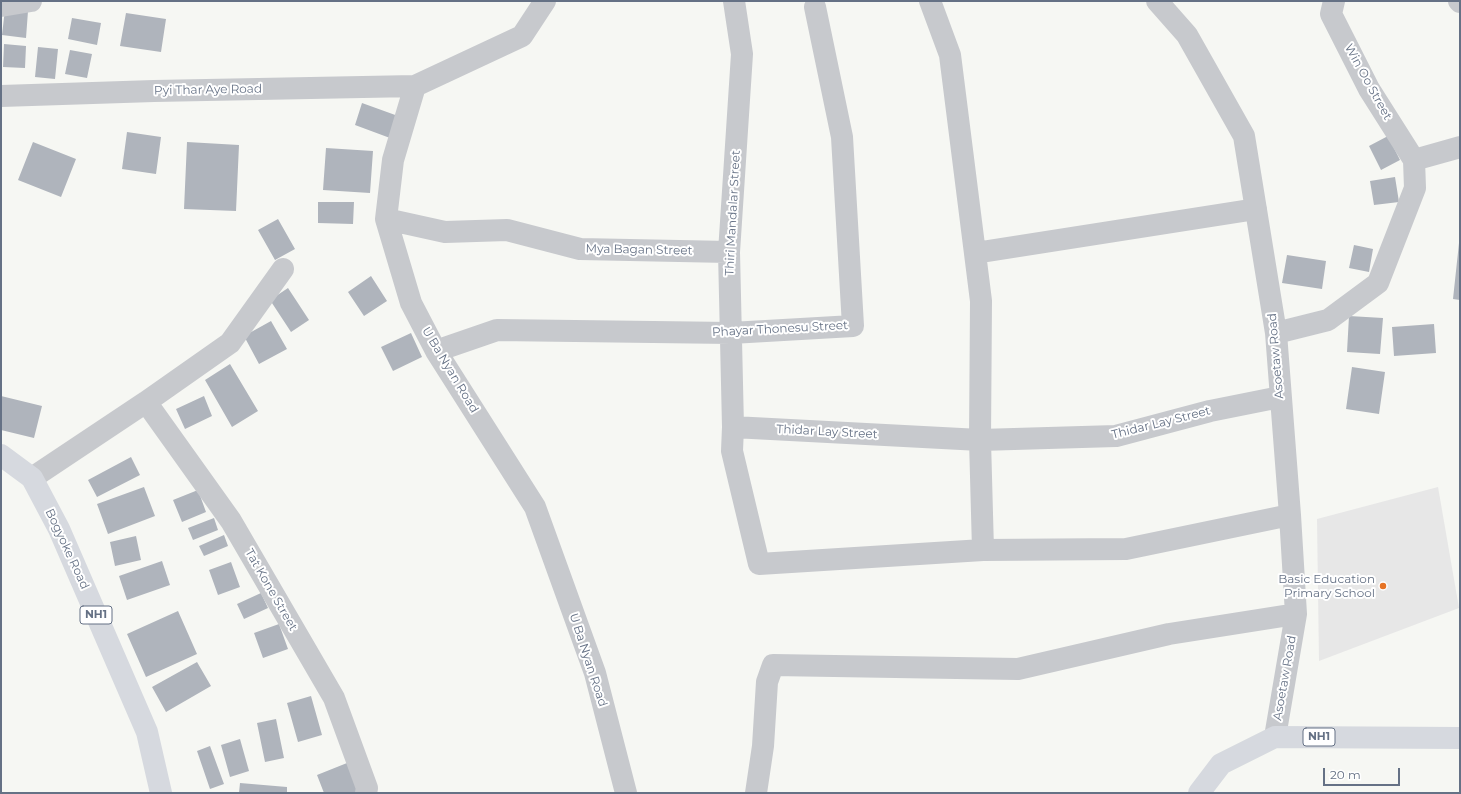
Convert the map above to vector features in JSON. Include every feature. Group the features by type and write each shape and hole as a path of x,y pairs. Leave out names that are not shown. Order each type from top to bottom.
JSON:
{"highway":[{"name":"Bogyoke Road","path":"1,455 32,478 59,529 147,732 161,793"},
{"name":"NH1","path":"1198,793 1221,764 1275,737 1460,738"}],"street":[{"path":"1,6 32,1"},
{"path":"415,86 522,36 545,1"},
{"name":"Thiri Mandalar Street","path":"734,1 742,54 729,252 734,427"},
{"path":"930,1 950,55 981,301 980,440 984,550"},
{"name":"Asoetaw Road","path":"1156,1 1187,35 1244,136 1256,209 1276,333 1296,614 1275,737"},
{"name":"Win Oo Street","path":"1334,1 1331,14 1369,89 1414,160"},
{"name":"Phayar Thonesu Street","path":"436,351 497,330 731,333 853,326 842,137 815,7"},
{"name":"Pyi Thar Aye Road","path":"1,96 415,86"},
{"name":"U Ba Nyan Road","path":"415,86 392,160 386,219 410,303 436,351 535,507 595,674 626,793"},
{"path":"1276,333 1328,320 1378,283 1415,188 1414,160 1460,147"},
{"path":"975,253 1256,209"},
{"name":"Mya Bagan Street","path":"386,219 445,232 507,230 580,249 729,252"},
{"path":"32,478 146,402 230,343 283,269"},
{"name":"Thidar Lay Street","path":"734,427 980,440 1116,436 1210,411 1280,397"},
{"name":"Tat Kone Street","path":"146,402 231,521 334,698 367,788 366,793"},
{"path":"734,427 732,451 760,564 984,550 1126,549 1290,515"},
{"path":"756,793 763,746 767,682 773,665 1018,669 1169,634 1296,614"}],"shaded area":[{"path":"1438,487 1459,608 1319,661 1317,519"}],"building":[{"path":"5,9 28,11 26,38 2,35"},
{"path":"126,13 166,19 161,52 120,46"},
{"path":"72,18 101,23 97,45 68,39"},
{"path":"4,44 26,46 25,68 3,67"},
{"path":"38,47 58,49 55,79 35,77"},
{"path":"70,50 92,54 87,78 65,74"},
{"path":"362,103 398,116 390,138 355,125"},
{"path":"127,132 161,137 156,174 122,169"},
{"path":"1388,136 1400,160 1381,170 1369,146"},
{"path":"33,142 76,159 61,197 18,180"},
{"path":"187,142 239,145 236,211 184,209"},
{"path":"326,148 373,151 370,193 323,190"},
{"path":"1395,177 1399,202 1374,205 1370,181"},
{"path":"318,202 354,202 353,224 318,223"},
{"path":"278,219 295,249 275,260 258,230"},
{"path":"1460,243 1460,300 1453,299"},
{"path":"1354,245 1373,249 1369,272 1349,268"},
{"path":"1287,255 1326,261 1322,289 1282,283"},
{"path":"371,276 387,301 364,316 348,292"},
{"path":"288,288 309,320 291,332 270,300"},
{"path":"1349,316 1383,318 1380,354 1347,352"},
{"path":"271,321 287,349 259,364 244,336"},
{"path":"1434,324 1436,353 1394,356 1392,327"},
{"path":"411,333 422,357 393,371 381,347"},
{"path":"230,364 258,411 232,427 205,380"},
{"path":"1352,367 1385,372 1379,414 1346,409"},
{"path":"1,396 42,406 34,438 1,430"},
{"path":"204,396 212,416 185,429 176,409"},
{"path":"131,457 140,475 97,497 88,480"},
{"path":"144,487 155,516 108,534 97,504"},
{"path":"198,490 206,512 182,522 173,500"},
{"path":"214,518 218,530 193,540 188,528"},
{"path":"224,535 228,546 204,556 199,546"},
{"path":"136,536 141,560 115,566 110,542"},
{"path":"162,561 170,585 127,600 119,576"},
{"path":"231,562 240,587 218,595 209,570"},
{"path":"261,593 268,608 244,619 237,604"},
{"path":"178,611 197,654 146,677 127,634"},
{"path":"279,624 288,649 263,658 254,633"},
{"path":"197,662 211,686 166,712 152,687"},
{"path":"311,696 322,735 298,742 287,703"},
{"path":"276,719 284,758 265,762 257,723"},
{"path":"240,739 249,771 230,777 221,745"},
{"path":"210,746 224,784 210,789 197,751"},
{"path":"347,763 358,793 324,793 317,775"},
{"path":"240,783 287,787 287,793 239,793"}],"place":[{"name":"Basic Education Primary School","path":"1383,586"}]}
